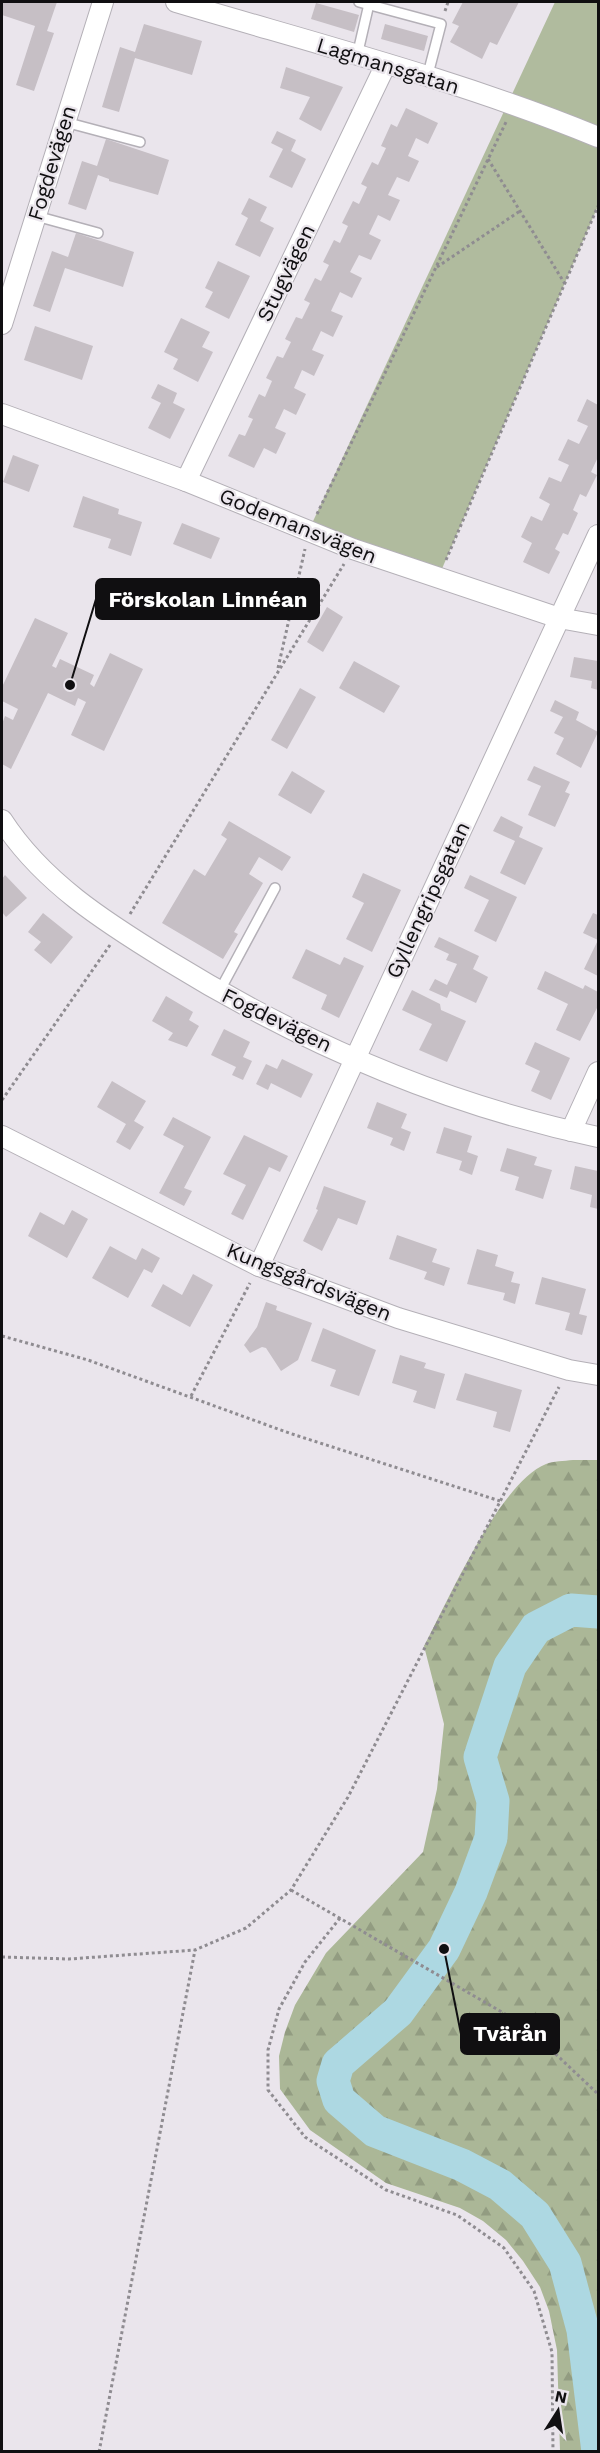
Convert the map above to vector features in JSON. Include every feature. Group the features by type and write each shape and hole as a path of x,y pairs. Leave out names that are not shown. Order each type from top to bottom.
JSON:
{"street":[{"name":"Fogdevägen","path":"2,324 103,2"},
{"name":"Lagmansgatan","path":"176,2 386,64 514,106 598,137"},
{"name":"Stugvägen","path":"186,481 386,64"},
{"name":"Godemansvägen","path":"2,414 186,481 353,549 559,618 598,625"},
{"name":"Gyllengripsgatan","path":"259,1266 598,535"},
{"name":"Fogdevägen","path":"2,820 46,876 120,932 219,993 354,1058 423,1087 489,1109 598,1137"},
{"path":"571,1131 598,1072"},
{"name":"Kungsgårdsvägen","path":"2,1136 259,1266 398,1318 569,1370 598,1376"}],"lane":[{"path":"357,56 364,3 441,24 428,78"},
{"path":"65,122 140,142"},
{"path":"36,216 98,233"},
{"path":"219,993 275,888"}],"path":[{"path":"277,673 308,532 514,106"},
{"path":"488,159 565,284"},
{"path":"438,578 598,206"},
{"path":"435,269 520,211"},
{"path":"2,1100 120,932 353,549"},
{"path":"191,1396 259,1266"},
{"path":"2,1336 88,1360 289,1433 500,1501"},
{"path":"2,1957 69,1959 195,1950 246,1928 291,1890 348,1797 569,1370"},
{"path":"291,1890 471,1992 526,2026 598,2094"},
{"path":"340,1918 304,1962 279,2010 268,2050 268,2090 305,2137 386,2190 457,2215 504,2248 534,2291 552,2352 553,2451"},
{"path":"99,2451 195,1950"}],"green space":[{"path":"555,2 598,2 598,206 438,578 308,532"},
{"path":"573,1460 598,1460 598,2452 560,2451 557,2350 549,2311 540,2287 523,2261 506,2240 483,2221 460,2208 386,2183 310,2130 280,2089 279,2056 295,2005 326,1953 423,1852 437,1789 444,1724 424,1646 476,1545 510,1494 528,1475 546,1464"}],"building":[{"path":"2,2 57,2 47,31 54,33 34,91 16,85 35,26 2,15"},
{"path":"463,2 519,2 497,45 490,42 482,59 450,42 459,26 452,23"},
{"path":"316,3 359,15 354,32 311,19"},
{"path":"144,24 202,41 192,75 135,58 119,112 102,107 120,47 135,52"},
{"path":"385,24 428,36 424,51 381,39"},
{"path":"286,67 343,87 321,131 299,119 310,97 280,88"},
{"path":"406,108 438,123 428,144 416,138 408,156 419,161 409,182 397,177 388,195 400,200 390,221 378,215 369,234 381,240 371,260 359,255 350,272 362,278 352,298 340,292 331,311 343,316 333,337 321,331 312,350 324,355 314,376 302,370 294,388 306,394 296,415 284,409 275,428 286,433 276,454 264,448 254,468 228,456 239,434 245,436 253,419 248,417 259,394 265,397 272,381 266,378 277,356 283,358 291,342 285,339 296,317 302,319 310,303 304,300 315,278 321,281 329,265 323,262 334,240 340,243 348,226 342,223 353,201 359,204 367,187 361,184 372,162 378,165 386,148 381,146 391,124 397,127"},
{"path":"277,131 296,140 291,151 306,159 292,188 269,177 283,149 271,143"},
{"path":"106,139 169,160 158,195 109,181 98,175 86,210 68,204 82,161 97,166"},
{"path":"249,198 267,207 260,221 274,228 260,257 235,245 248,218 241,214"},
{"path":"76,233 134,252 123,287 65,268 50,312 33,306 52,251 68,257"},
{"path":"218,261 250,276 229,319 205,307 213,292 205,288"},
{"path":"181,318 210,332 202,347 213,352 198,382 173,369 178,359 164,352"},
{"path":"35,326 93,346 82,380 24,360"},
{"path":"158,384 177,393 173,403 185,409 170,439 148,428 161,403 151,398"},
{"path":"587,399 598,405 598,457 591,472 597,475 586,497 580,494 573,510 578,513 568,535 563,533 555,549 560,552 549,574 523,562 532,543 521,537 531,516 542,521 550,504 539,498 549,477 561,482 569,465 558,460 568,439 579,444 588,426 577,421"},
{"path":"13,455 39,465 29,492 3,482"},
{"path":"83,496 119,509 118,514 142,522 131,556 108,548 111,539 73,527"},
{"path":"182,523 220,538 211,559 173,544"},
{"path":"327,607 343,617 323,652 307,642"},
{"path":"35,618 68,633 52,666 56,668 60,659 94,675 90,684 94,687 110,653 143,669 104,751 71,735 86,702 78,698 75,706 48,693 11,769 2,764 2,724 5,716 13,720 18,709 2,701 2,687"},
{"path":"574,657 598,661 598,690 591,688 592,681 570,677"},
{"path":"354,661 400,686 384,713 339,688"},
{"path":"300,688 316,697 287,749 271,740"},
{"path":"555,700 579,712 576,720 598,732 581,768 556,754 564,738 554,733 563,717 550,711"},
{"path":"534,766 570,782 565,792 570,794 555,827 528,815 541,786 527,780"},
{"path":"292,771 325,791 311,814 278,795"},
{"path":"501,816 523,827 519,837 543,848 525,885 500,873 515,841 493,831"},
{"path":"229,821 291,857 282,871 259,857 249,874 263,883 234,932 238,934 223,959 162,923 194,869 205,876 227,839 221,835"},
{"path":"363,873 401,890 372,952 346,939 364,903 352,897"},
{"path":"5,875 27,898 6,917 2,912 2,879"},
{"path":"470,875 517,897 496,942 474,931 489,900 464,888"},
{"path":"43,913 73,937 51,964 34,950 41,942 28,932"},
{"path":"593,913 598,915 598,940 583,933"},
{"path":"439,937 479,956 473,969 488,977 476,1003 450,991 447,998 429,990 435,979 447,985 457,964 446,960 449,954 434,947"},
{"path":"598,940 598,976 584,969"},
{"path":"306,949 340,965 344,957 364,966 339,1018 321,1009 327,995 292,978"},
{"path":"545,971 583,989 585,985 598,992 598,1006 580,1041 556,1030 568,1004 537,989"},
{"path":"412,990 440,1004 441,1010 466,1021 447,1062 419,1050 432,1024 402,1010"},
{"path":"166,996 193,1012 189,1020 199,1026 187,1047 168,1040 173,1033 152,1021"},
{"path":"224,1029 250,1042 243,1057 252,1061 243,1080 232,1075 236,1067 211,1055"},
{"path":"535,1042 570,1058 551,1100 531,1091 540,1071 525,1064"},
{"path":"282,1059 313,1074 301,1098 271,1083 268,1090 256,1084 266,1064 277,1069"},
{"path":"112,1081 146,1101 134,1121 144,1127 130,1150 116,1142 126,1124 97,1107"},
{"path":"377,1102 407,1114 401,1128 411,1132 404,1151 390,1145 393,1138 367,1128"},
{"path":"173,1117 211,1137 184,1188 192,1191 184,1206 159,1193 184,1146 163,1135"},
{"path":"444,1127 472,1136 467,1152 478,1156 472,1175 459,1170 462,1161 436,1153"},
{"path":"244,1135 288,1156 280,1172 269,1167 243,1220 231,1214 246,1185 223,1174"},
{"path":"507,1148 537,1157 534,1165 552,1170 543,1199 515,1190 519,1177 500,1171"},
{"path":"575,1166 598,1171 598,1209 590,1207 592,1195 570,1189"},
{"path":"324,1186 366,1201 357,1225 338,1218 322,1251 303,1241 318,1210 316,1209"},
{"path":"72,1210 88,1219 67,1258 28,1236 40,1212 64,1225"},
{"path":"397,1235 437,1249 432,1262 450,1268 444,1286 424,1279 427,1272 389,1259"},
{"path":"110,1246 136,1260 142,1248 160,1258 152,1273 144,1269 128,1298 92,1278"},
{"path":"477,1249 498,1255 495,1266 514,1272 511,1282 520,1284 515,1304 503,1300 505,1293 467,1284"},
{"path":"193,1274 213,1285 190,1327 151,1306 163,1284 182,1295"},
{"path":"542,1277 586,1289 579,1314 587,1316 582,1335 565,1330 570,1313 535,1304"},
{"path":"266,1302 277,1306 276,1310 312,1323 298,1360 281,1371 266,1348 262,1347 250,1353 244,1345 257,1327"},
{"path":"323,1328 376,1350 359,1396 330,1386 336,1370 311,1361"},
{"path":"400,1355 426,1363 424,1368 445,1374 435,1409 413,1402 417,1391 392,1383"},
{"path":"465,1373 522,1390 510,1432 493,1427 497,1412 456,1400"}],"waterway":[{"path":"598,1612 571,1610 536,1628 510,1666 480,1757 493,1801 491,1838 471,1892 444,1949 398,2012 338,2064 333,2081 339,2100 375,2131 462,2165 500,2185 535,2215 565,2263 583,2330 598,2452"}],"place":[{"name":"Förskolan Linnéan","path":"70,685"},
{"name":"Tvärån","path":"444,1949"}]}
